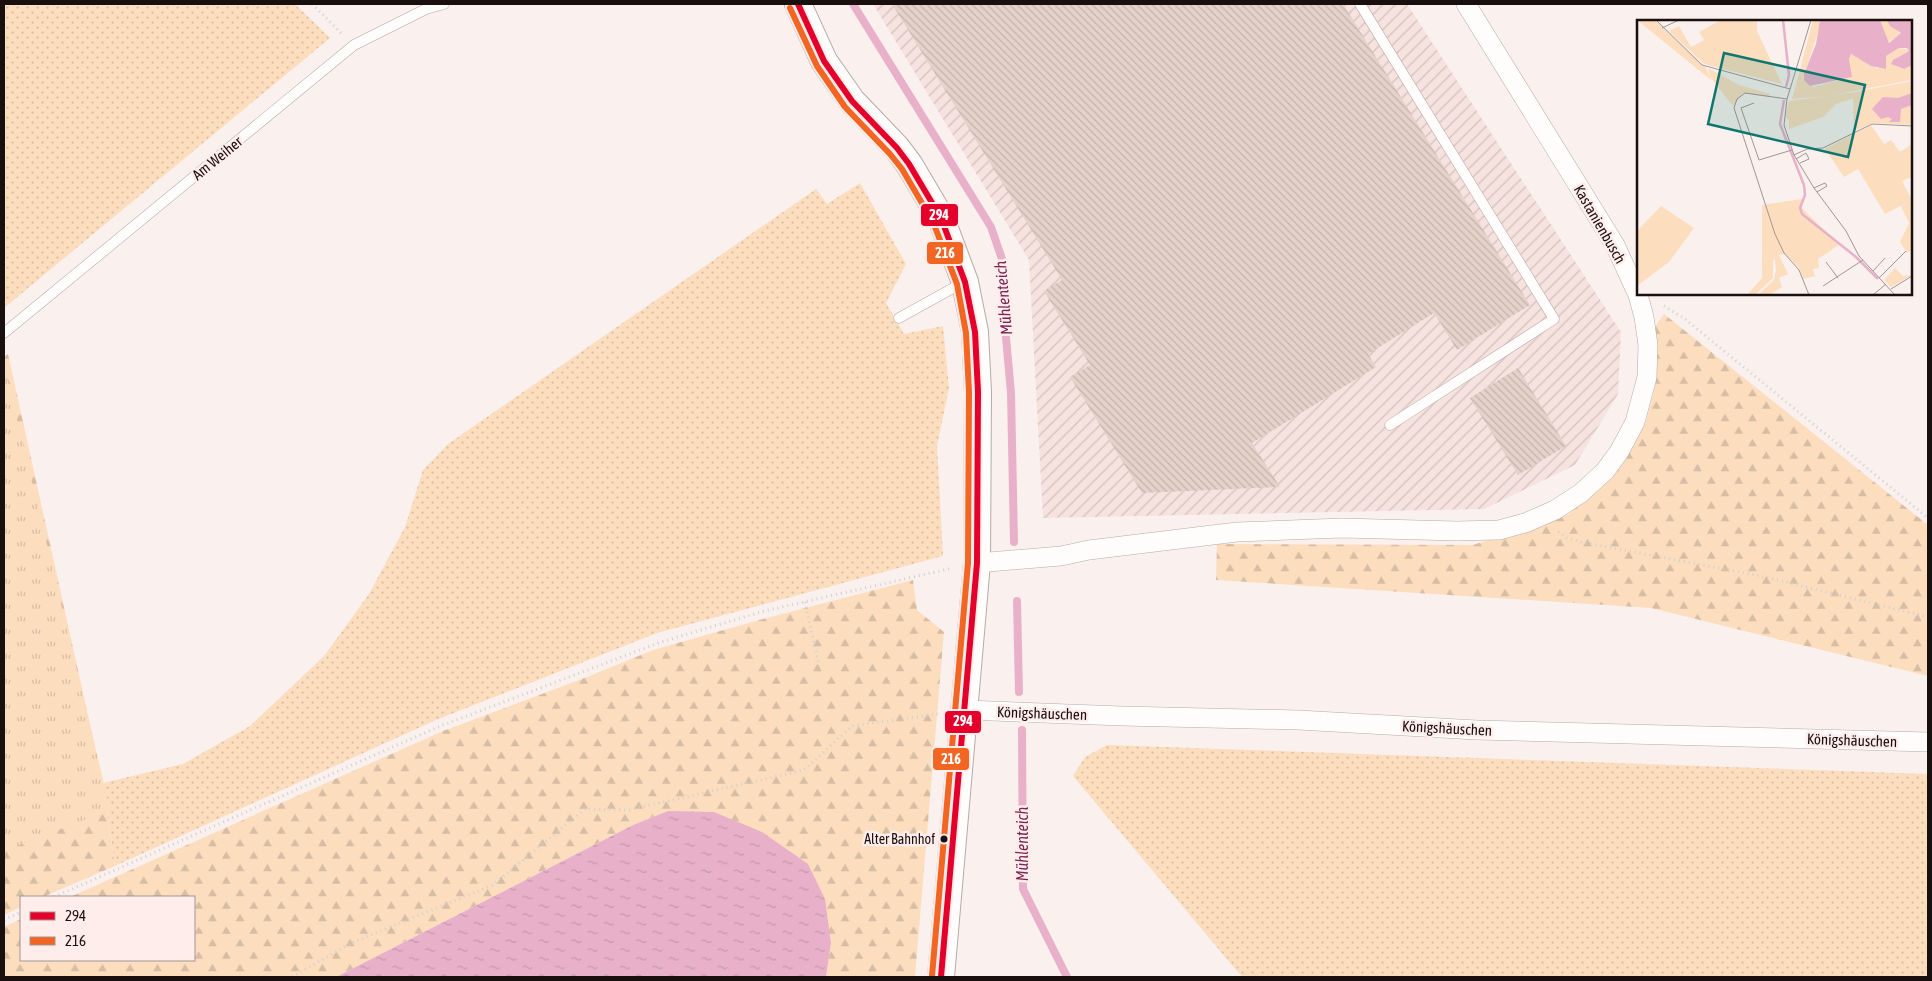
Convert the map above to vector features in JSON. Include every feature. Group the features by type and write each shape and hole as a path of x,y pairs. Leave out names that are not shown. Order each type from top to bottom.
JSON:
{"main road":[{"path":"798,4 824,61 852,101 910,164 941,218 965,282 975,332 978,392 977,564 942,977"}],"street":[{"name":"Kastanienbusch","path":"1466,4 1615,244 1637,293"},
{"name":"Kastanienbusch","path":"977,564 1061,556 1089,550 1237,532 1342,528 1486,531 1512,527 1540,517 1568,503 1605,471 1619,452 1635,422 1644,392 1648,362 1647,332 1638,295"},
{"name":"Königshäuschen","path":"966,710 1298,720 1477,730 1928,742"}],"lane":[{"name":"Am Weiher","path":"4,333 354,46 426,9 444,4"},
{"path":"1360,4 1554,319 1390,425"},
{"path":"899,318 965,282"}],"path":[{"path":"312,4 354,46"},
{"path":"1638,295 1665,307 1685,319 1928,518"},
{"path":"1540,517 1560,534 1572,540 1761,576 1928,617"},
{"path":"56,896 438,727 660,642 764,611 977,564"},
{"path":"805,602 819,665"},
{"path":"292,977 351,943 493,885 585,809 629,810 804,770 852,726 966,710"},
{"path":"4,920 20,912"}],"shaded area":[{"path":"873,4 1407,4 1621,332 1618,394 1575,465 1484,509 1043,518 1029,260"}],"green space":[{"path":"4,4 295,4 330,38 4,308"},
{"path":"860,183 906,264 886,303 904,334 943,326 949,388 937,446 943,556 657,633 436,720 115,866 103,783 183,764 250,726 325,655 369,594 405,527 423,470 448,444 816,189 827,204"},
{"path":"1664,314 1928,525 1928,676 1651,608 1216,580 1217,544 1473,545 1569,514 1605,483 1646,422 1656,382 1655,327"},
{"path":"8,354 103,783 115,866 45,896 20,896 20,907 4,915 4,357"},
{"path":"4,365 110,809 120,806 4,851"},
{"path":"913,580 917,610 944,632 915,977 826,977 831,943 668,811 633,825 336,977 4,977 4,927 20,919 20,961 195,961 195,896 72,896 443,731 653,650"},
{"path":"1107,745 1928,774 1928,977 1242,977 1073,776 1085,757"}],"water":[{"path":"668,811 714,812 762,832 808,864 825,899 831,943 826,977 336,977 633,825"}],"building":[{"path":"892,4 1343,4 1530,305 1457,350 1434,313 1368,354 1376,367 1252,443 1280,487 1142,493 1070,377 1090,365 1044,291 1062,280"},
{"path":"1518,368 1566,446 1518,475 1470,398"}],"waterway":[{"name":"Mühlenteich","path":"853,4 991,227 1002,259 1003,304 1011,393 1014,542"},
{"name":"Mühlenteich","path":"1017,601 1019,692"},
{"name":"Mühlenteich","path":"1022,730 1023,889 1067,977"}],"transit line":[{"name":"294","path":"798,4 824,61 852,101 897,148 909,164 941,218 965,282 975,332 978,392 977,563 941,977"},
{"name":"216","path":"790,8 817,66 845,107 902,169 933,222 957,284 966,333 969,392 968,563 932,976"}],"place":[{"name":"Alter Bahnhof","path":"944,839"}]}
